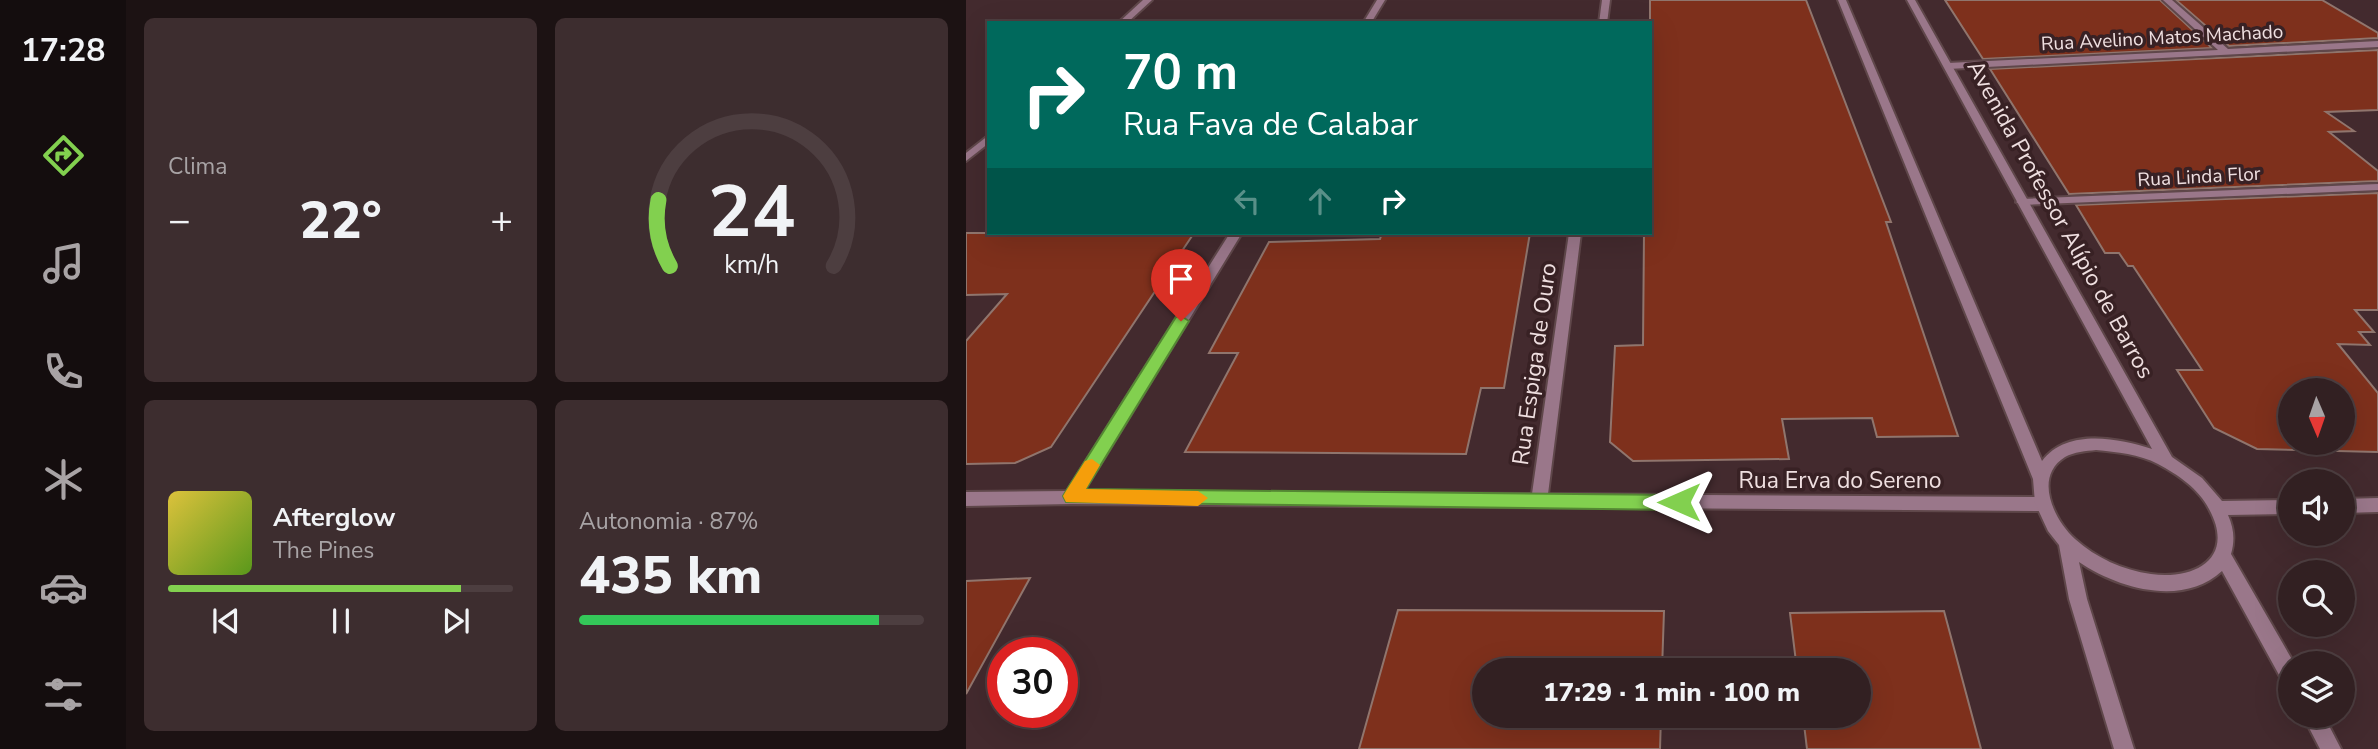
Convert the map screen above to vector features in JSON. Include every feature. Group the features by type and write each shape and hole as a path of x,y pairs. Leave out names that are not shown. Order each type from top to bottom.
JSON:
{"street":[{"path":"1124,21 1148,0"},
{"path":"1368,21 1381,0"},
{"path":"1603,21 1606,0"},
{"path":"1842,0 2041,478 2042,504 2052,524 2067,543 2098,565 2136,581 2172,585 2195,581 2213,571 2224,557 2226,534 2217,508 2196,482 2167,462 2134,448 2096,444 2073,446 2052,459 2041,478"},
{"name":"Avenida Professor Alípio de Barros","path":"1911,0 2167,462"},
{"path":"2166,0 2224,50"},
{"name":"Rua Avelino Matos Machado","path":"1948,66 2378,44"},
{"path":"966,158 987,140"},
{"name":"Rua Linda Flor","path":"2022,202 2378,187"},
{"path":"1072,496 1235,235"},
{"name":"Rua Espiga de Ouro","path":"1539,502 1575,235"},
{"name":"Rua Erva do Sereno","path":"966,499 1072,496 1539,502 2042,504"},
{"path":"2355,506 2378,505"},
{"path":"2217,508 2278,507"},
{"path":"2067,543 2082,613 2124,749"},
{"path":"2224,557 2278,654"},
{"path":"2320,728 2331,749"}],"building":[{"path":"1650,0 1806,0 1891,222 1886,222 1958,436 1877,437 1872,418 1782,419 1789,459 1633,461 1610,442 1615,346 1643,345 1644,235 1652,235"},
{"path":"1945,0 2160,0 2212,48 1983,59"},
{"path":"2176,0 2322,0 2378,33 2378,38 2229,46"},
{"path":"2378,50 2378,110 2326,112 2354,131 2329,132 2378,171 2378,181 2069,194 1990,69"},
{"path":"2378,193 2378,310 2355,310 2374,332 2359,332 2370,345 2338,344 2378,393 2378,452 2356,451 2356,378 2278,378 2278,450 2257,449 2214,428 2177,370 2202,370 2133,266 2128,266 2119,253 2105,253 2076,205"},
{"path":"966,233 1193,235 1051,447 1015,463 966,464 966,341 1007,294 966,295"},
{"path":"1381,235 1530,235 1504,388 1481,388 1466,454 1185,452 1238,353 1209,353 1269,242 1380,239"},
{"path":"1030,578 997,637 987,637 987,656 966,694 966,581"},
{"path":"1398,610 1664,611 1662,658 1472,658 1472,728 1661,728 1660,749 1359,749"},
{"path":"1944,611 1981,749 1807,749 1804,728 1871,728 1871,658 1796,658 1790,613"}],"slow traffic":[{"path":"1092,465 1072,496 1198,498"}],"route":[{"path":"1181,321 1072,496 1679,502"}]}
